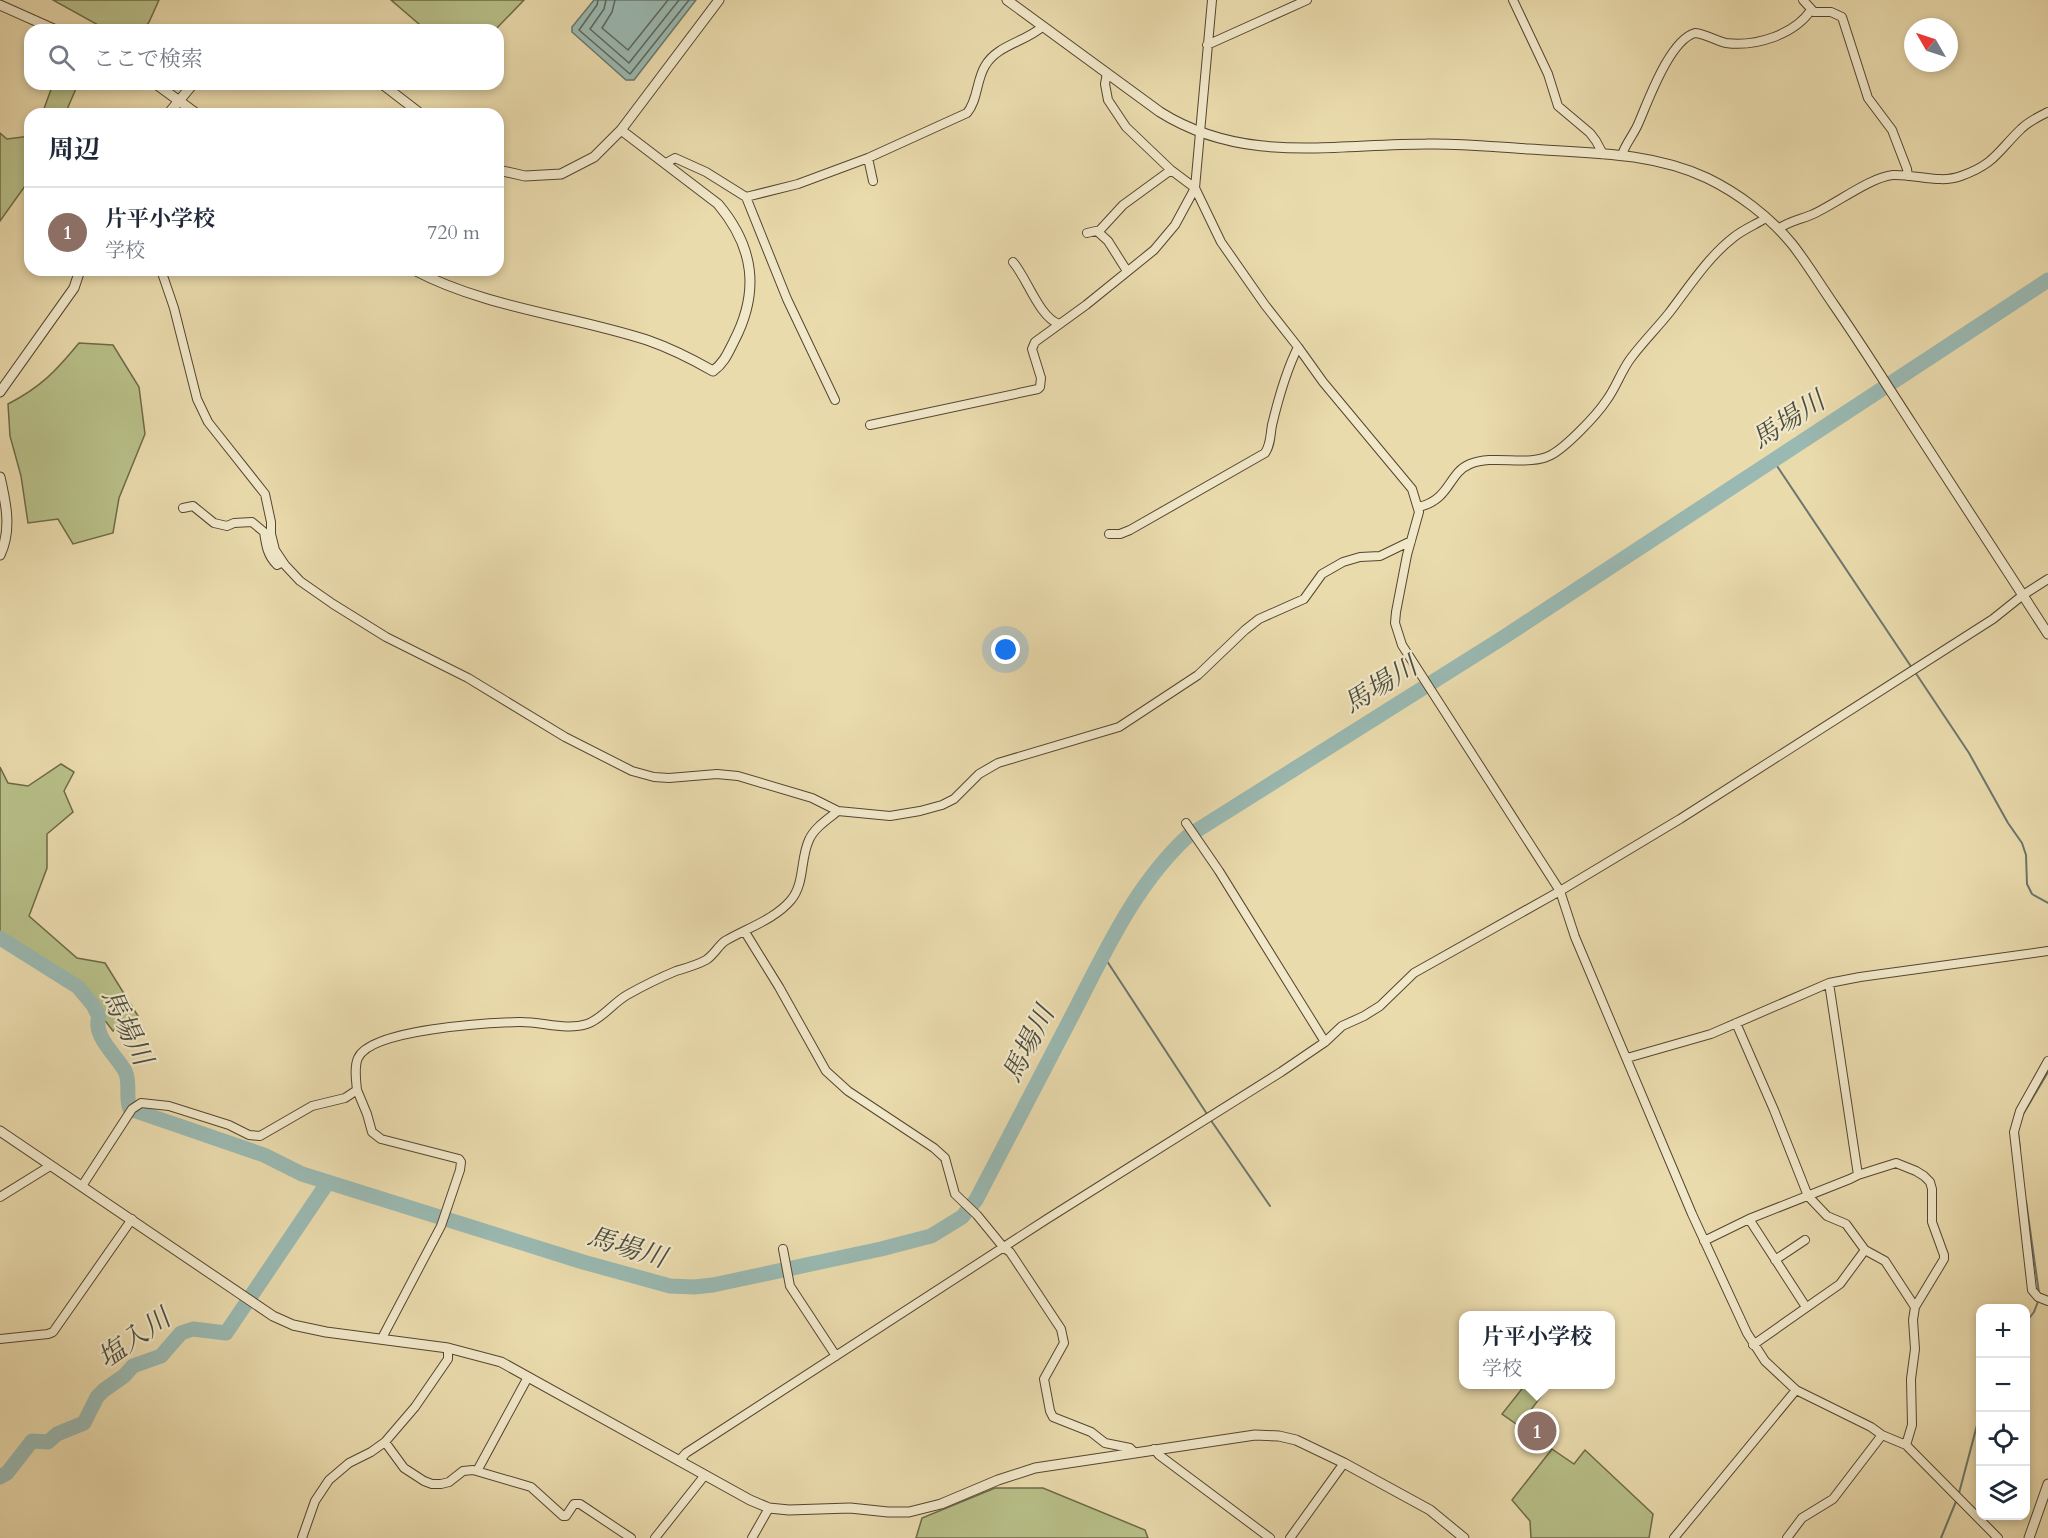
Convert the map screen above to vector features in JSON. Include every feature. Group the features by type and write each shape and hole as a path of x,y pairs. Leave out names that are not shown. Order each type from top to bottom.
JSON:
{"street":[{"path":"504,171 525,176 561,174 594,157 621,130 719,0"},
{"path":"1007,0 1167,116 1201,133 1230,142 1272,148 1436,144 1622,155 1666,164 1708,178 1735,194 1766,218 1793,245 1868,356 2048,634"},
{"path":"870,425 1038,389 1041,378 1032,354 1033,345 1154,250 1168,234 1195,188 1212,0"},
{"path":"1207,45 1307,0"},
{"path":"1513,0 1548,74 1558,106 1590,133 1603,154"},
{"path":"1803,0 1811,10 1831,12 1842,17 1868,98 1892,130 1908,176"},
{"path":"0,5 43,24"},
{"path":"1622,155 1640,122 1652,90 1685,38 1695,33 1727,43 1768,39 1789,30 1811,10"},
{"path":"746,197 798,184 868,158 966,113 973,103 977,83 985,64 1010,44 1032,35 1042,27"},
{"path":"1107,73 1105,84 1112,108 1132,135 1195,188 1221,242 1265,305 1323,382 1408,482 1419,507 1395,623 1402,645 1560,891 1575,938 1704,1241 1753,1345 1765,1361 1796,1390 1882,1435 1906,1444 1998,1538"},
{"path":"165,90 190,108"},
{"path":"172,108 187,90"},
{"path":"390,90 413,108"},
{"path":"1778,229 1789,222 1810,216 1892,175 1958,177 1982,168 2000,153 2021,129 2048,114"},
{"path":"428,276 469,294 647,340 714,371 722,364 744,322 751,296 750,270 744,244 729,217 718,204 621,130"},
{"path":"666,163 675,158 706,172 746,197 787,299 836,400"},
{"path":"868,158 873,181"},
{"path":"1087,233 1097,231 1108,223 1123,205 1171,170"},
{"path":"1419,507 1437,501 1461,470 1470,464 1484,460 1541,458 1558,450 1607,400 1627,363 1698,274 1733,238 1746,228 1766,218"},
{"path":"1097,231 1108,241 1127,271"},
{"path":"1013,262 1045,313 1059,324"},
{"path":"0,392 74,288 78,276"},
{"path":"164,276 197,399 208,422 265,494 275,550 300,581 365,625 468,678 565,737 624,768 660,777 717,774 738,776 812,798 838,811 890,816 931,808 954,799 979,774 998,763 1119,727 1198,675 1259,619 1304,599 1322,574 1343,562 1360,557 1380,556 1411,542"},
{"path":"1109,534 1120,534 1130,530 1265,453 1270,445 1272,427 1283,388 1298,347"},
{"path":"0,477 8,513 1,550"},
{"path":"183,508 193,506 210,521 221,525 252,522 264,532 266,547 273,561 277,565 283,562"},
{"path":"679,1461 686,1453 836,1356 1281,1072 1325,1042 1348,1022 1380,1006 1414,973 1560,891 1680,819 1993,619 2048,579"},
{"path":"382,1338 441,1226 461,1162 459,1159 381,1139 372,1132 357,1090 356,1061 358,1056 368,1048 392,1037 433,1029 520,1022 559,1026 587,1024 628,994 654,980 701,963 712,956 725,941 745,932 779,911 798,891 808,840 838,811"},
{"path":"1186,824 1219,871 1325,1042"},
{"path":"745,932 826,1071 848,1092 940,1153 946,1161 952,1188 961,1201 977,1215 1004,1248 1010,1252 1063,1335 1064,1343 1044,1379 1053,1417 1091,1432 1105,1443 1126,1447 1135,1453"},
{"path":"1627,1058 1712,1034 1829,983 2048,951"},
{"path":"1829,983 1858,1175"},
{"path":"1736,1023 1808,1196 1827,1216 1838,1219 1848,1226 1865,1250 1885,1261 1915,1307"},
{"path":"2048,1061 2020,1112 2014,1132 2032,1290 2038,1297 2048,1301"},
{"path":"82,1186 132,1109 141,1103 169,1106 230,1125 249,1135 260,1136 312,1106 345,1098 357,1090"},
{"path":"0,1131 273,1316 293,1325 326,1332 448,1348 501,1362 769,1508 789,1510 850,1508 909,1512 941,1504 1016,1473 1035,1468 1255,1435 1279,1436 1296,1440 1344,1463 1430,1510 1458,1536"},
{"path":"1704,1241 1749,1219 1858,1175 1896,1163 1916,1171 1930,1182 1932,1222 1944,1259 1915,1307 1913,1320 1915,1349 1911,1379 1912,1425 1906,1444"},
{"path":"0,1197 50,1166"},
{"path":"0,1339 53,1332 132,1219"},
{"path":"1749,1219 1806,1307"},
{"path":"1776,1260 1805,1240"},
{"path":"783,1249 790,1286 836,1356"},
{"path":"1753,1345 1840,1284 1865,1250"},
{"path":"302,1538 315,1501 329,1480 349,1463 385,1442 415,1407 448,1359 448,1348"},
{"path":"477,1471 528,1377"},
{"path":"1674,1538 1796,1390"},
{"path":"1787,1538 1802,1518 1833,1499 1882,1435"},
{"path":"385,1442 408,1471 432,1484 448,1482 468,1470 477,1471 531,1487 563,1516 566,1516 574,1504 580,1504 631,1538"},
{"path":"1154,1449 1158,1455 1270,1538"},
{"path":"1290,1538 1344,1463"},
{"path":"655,1538 705,1475"},
{"path":"2029,1538 2048,1484"},
{"path":"752,1538 769,1508"}],"green space":[{"path":"53,0 159,0 148,24 96,24"},
{"path":"391,0 524,0 501,24 419,24"},
{"path":"51,90 75,90 68,108 44,108"},
{"path":"0,133 7,139 24,137 24,187 0,221"},
{"path":"79,343 113,345 139,387 145,434 119,498 113,533 73,544 58,519 28,523 21,476 10,436 8,404 47,378"},
{"path":"61,764 74,772 64,791 73,812 47,834 47,868 29,916 77,958 105,963 138,1016 113,1031 74,980 0,932 0,767 8,783 28,786"},
{"path":"1522,1389 1545,1391 1519,1426 1502,1414"},
{"path":"1552,1449 1574,1464 1585,1450 1653,1514 1649,1538 1531,1538 1530,1521 1512,1500"},
{"path":"995,1488 1043,1488 1145,1530 1148,1538 916,1538 922,1518"}],"water":[{"path":"594,0 696,0 634,80 626,80 572,32 572,27"}],"waterway":[{"name":"馬場川","path":"0,938 78,987 93,1005 99,1017 98,1024 102,1038 127,1076 130,1109 264,1155 302,1174 583,1262 670,1286 713,1285 931,1236 962,1217 976,1200 1124,918 1153,875 1188,836 1504,637 2048,280"},
{"path":"1773,460 1912,668"},
{"path":"1915,672 1969,753 2008,823 2022,843 2026,855 2027,884 2032,894 2048,903"},
{"path":"1103,955 1207,1114"},
{"path":"2022,1116 2048,1072"},
{"path":"1210,1119 1270,1206"},
{"path":"2018,1133 2020,1148"},
{"name":"塩入川","path":"0,1477 7,1473 32,1441 48,1442 57,1434 84,1423 97,1397 104,1390 124,1376 133,1366 161,1356 181,1333 193,1329 226,1333 328,1182"},
{"path":"2026,1201 2039,1293"},
{"path":"2030,1317 2039,1299"},
{"path":"1959,1493 1976,1429"},
{"path":"1941,1538 1957,1499"}],"place":[{"name":"片平小学校","path":"1537,1431"}]}
